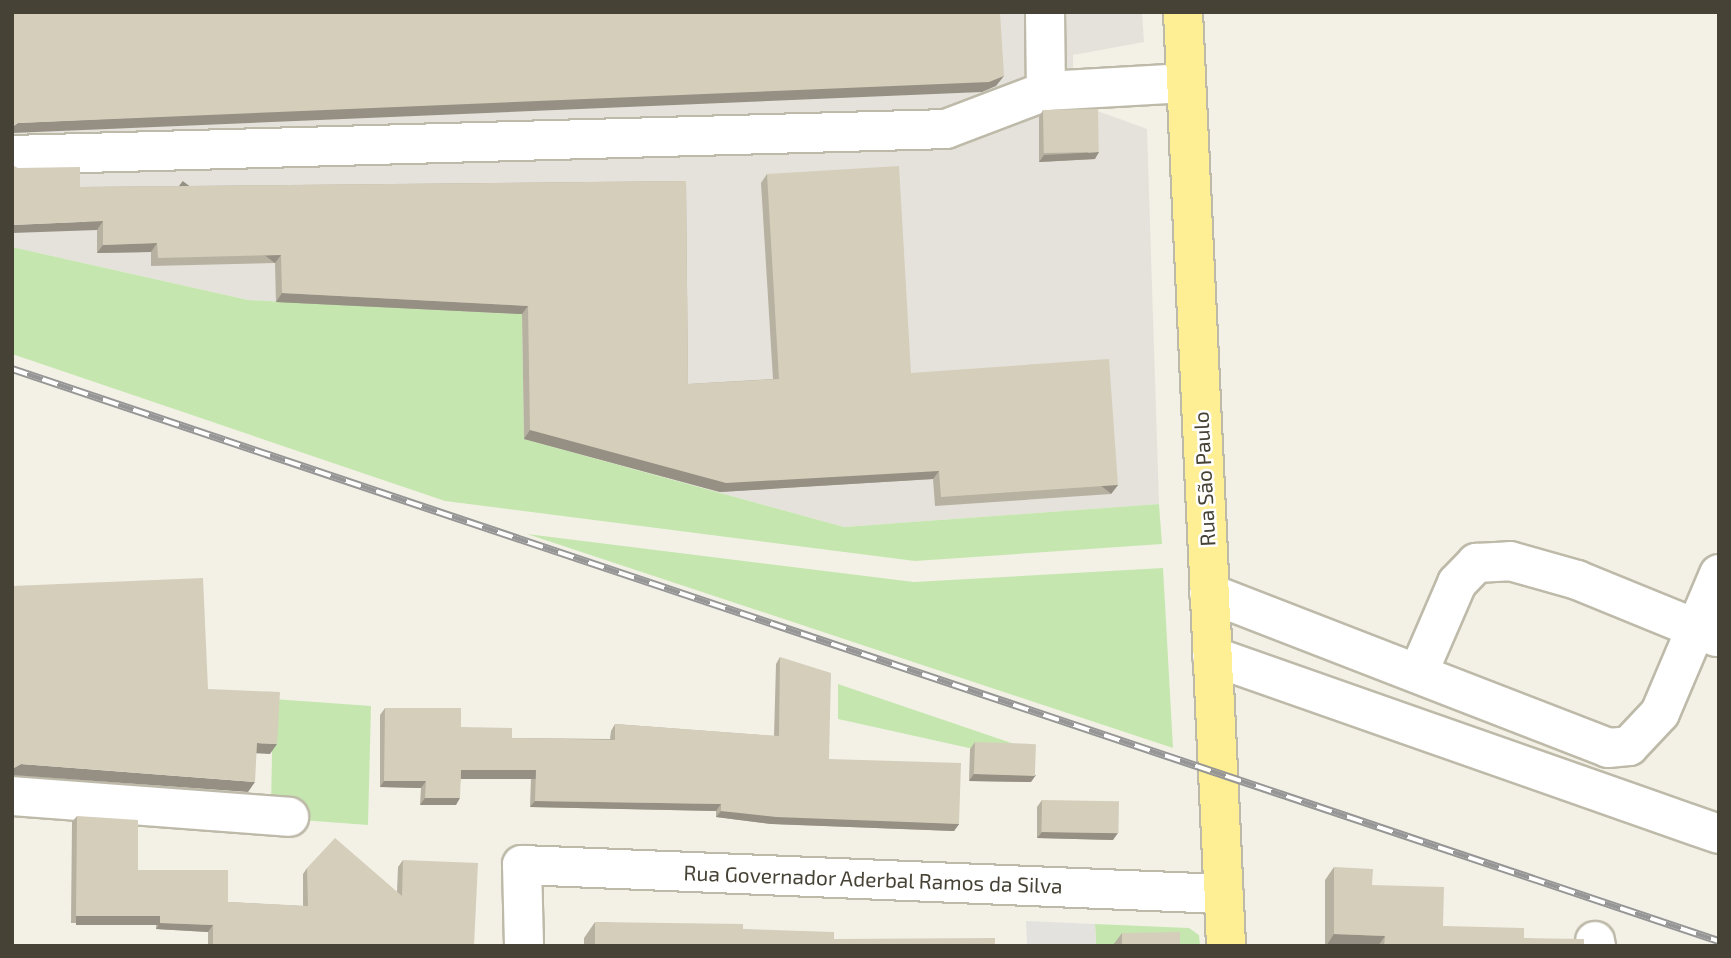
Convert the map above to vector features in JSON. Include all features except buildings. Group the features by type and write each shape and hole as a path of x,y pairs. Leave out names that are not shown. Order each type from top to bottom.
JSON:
{"main road":[{"name":"Rua São Paulo","path":"1183,12 1226,946"}],"street":[{"path":"1045,12 1046,91"},
{"path":"12,155 946,129 1046,91 1186,83"},
{"path":"1419,671 1457,583 1476,563 1510,561 1577,580 1707,633"},
{"path":"1209,593 1419,671 1608,748 1629,746 1660,713 1707,633 1719,573"},
{"path":"1212,656 1719,834"},
{"path":"12,796 289,817"},
{"name":"Rua Governador Aderbal Ramos da Silva","path":"524,946 522,865 1223,894"}],"shaded area":[{"path":"12,12 1142,12 1144,42 1073,55 1073,102 1147,129 1159,504 844,527 524,439 522,314 248,300 12,247"},
{"path":"1026,921 1095,924 1096,946 1027,946"}],"green space":[{"path":"12,247 248,300 522,314 524,439 844,527 1159,504 1162,544 915,561 445,501 12,354"},
{"path":"527,534 914,582 1163,568 1173,748"},
{"path":"838,684 1032,750 969,748 838,719"},
{"path":"273,699 371,706 368,825 301,820 271,808"},
{"path":"1095,924 1189,928 1199,935 1200,946 1096,946"}],"railway":[{"path":"12,369 1719,941"}]}
